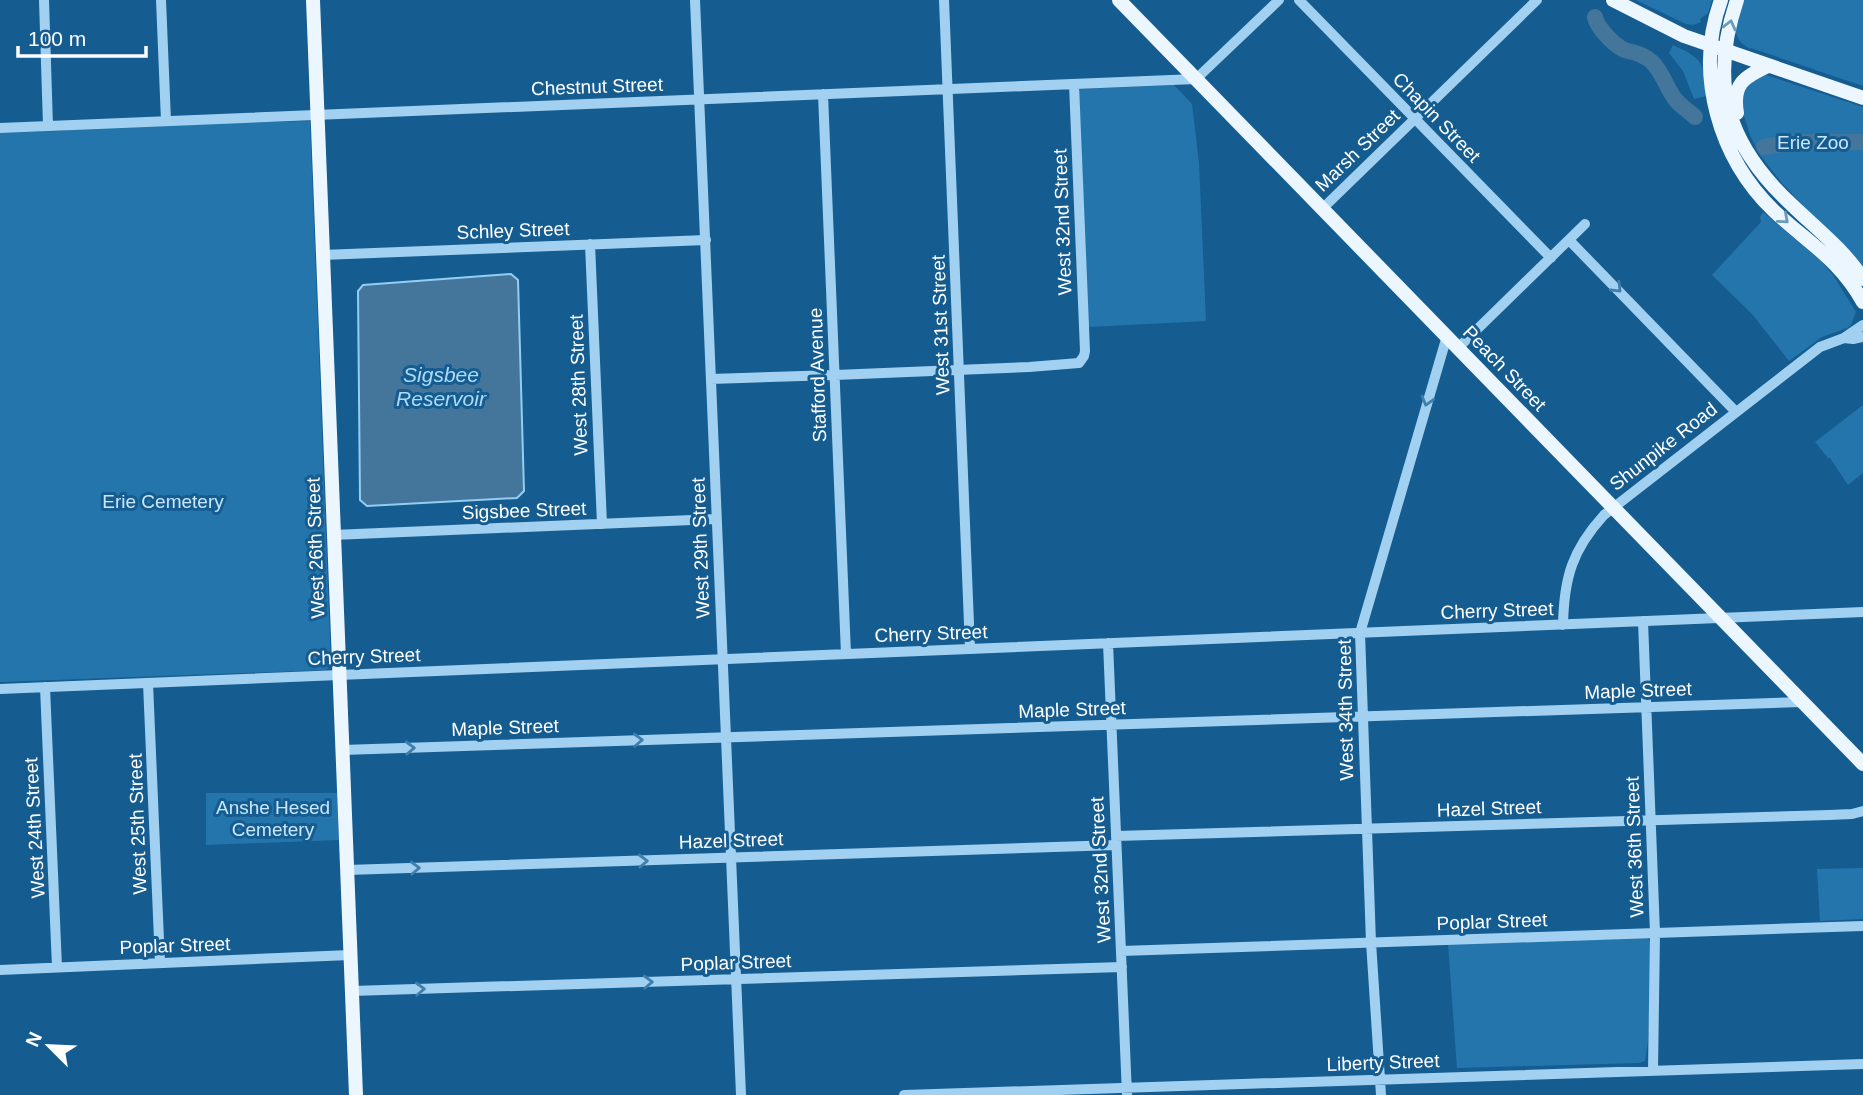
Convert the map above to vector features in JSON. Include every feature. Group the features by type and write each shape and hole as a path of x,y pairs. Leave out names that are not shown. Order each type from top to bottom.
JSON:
{"main road":[{"name":"West 26th Street","path":"313,0 356,1095"},
{"name":"Peach Street","path":"1119,0 1863,764"},
{"path":"1613,0 1665,29 1863,98"},
{"path":"1718,49 1715,20 1721,0"},
{"path":"1737,0 1729,28 1718,49 1711,85 1725,94 1738,138 1770,183 1836,244 1863,279"},
{"path":"1768,66 1744,79 1725,94 1715,108 1726,142 1746,179 1759,195 1841,269 1863,302"}],"street":[{"path":"44,0 48,126"},
{"path":"161,0 166,121"},
{"name":"West 29th Street","path":"695,0 741,1095"},
{"name":"West 31st Street","path":"944,0 970,649"},
{"path":"1196,79 1279,0"},
{"name":"Chapin Street","path":"1299,0 1551,258"},
{"name":"Marsh Street","path":"1322,209 1537,0"},
{"name":"Chestnut Street","path":"0,128 1196,79"},
{"name":"West 32nd Street","path":"959,369 1075,364 1083,359 1085,351 1074,84"},
{"name":"Stafford Avenue","path":"823,94 846,654"},
{"path":"1458,348 1585,224"},
{"name":"Schley Street","path":"322,255 706,240"},
{"path":"1569,240 1736,412"},
{"name":"West 28th Street","path":"590,244 602,524"},
{"name":"Shunpike Road","path":"1563,625 1565,590 1574,558 1589,531 1614,507 1820,347 1844,338 1863,325"},
{"name":"West 34th Street","path":"1381,1095 1371,942 1360,633 1447,336"},
{"name":"Shunpike Road","path":"1844,338 1863,337"},
{"path":"711,379 959,369"},
{"name":"Sigsbee Street","path":"333,535 716,519"},
{"name":"Cherry Street","path":"0,689 1863,612"},
{"name":"West 36th Street","path":"1643,621 1655,933 1653,1071"},
{"name":"West 32nd Street","path":"1108,643 1127,1091"},
{"name":"West 25th Street","path":"148,683 160,963"},
{"name":"West 24th Street","path":"45,687 57,967"},
{"name":"Maple Street","path":"342,750 1802,702"},
{"name":"Hazel Street","path":"347,870 731,858 1366,830 1852,814 1863,811"},
{"name":"Poplar Street","path":"1121,951 1863,926"},
{"name":"Poplar Street","path":"0,970 351,955"},
{"name":"Poplar Street","path":"352,991 1122,967"},
{"name":"Liberty Street","path":"904,1095 1255,1089 1380,1079 1863,1064"}],"green space":[{"path":"1636,0 1712,0 1708,13 1700,19 1701,22 1693,25"},
{"path":"1743,0 1863,0 1863,86 1750,49 1743,44 1738,39 1736,27"},
{"path":"1673,45 1700,63 1707,96 1694,99 1683,71 1669,53"},
{"name":"Erie Zoo","path":"1766,75 1863,107 1863,269 1781,182 1760,155 1750,135 1742,110 1744,86 1759,76"},
{"path":"1174,85 1192,104 1199,163 1206,321 1088,327 1079,91"},
{"name":"Erie Cemetery","path":"310,121 331,665 326,670 0,682 0,133 106,126"},
{"path":"1763,212 1821,261 1856,312 1847,328 1822,337 1789,361 1752,314 1712,275 1761,222"},
{"path":"1863,405 1863,473 1848,485 1830,458 1815,442"},
{"name":"Anshe Hesed Cemetery","path":"206,793 337,793 339,840 206,845"},
{"path":"1863,868 1863,919 1820,921 1817,869"},
{"path":"1648,938 1652,947 1645,1061 1457,1068 1448,944"}],"water":[{"name":"Sigsbee Reservoir","path":"511,274 518,280 524,491 517,498 367,506 360,500 358,291 363,285"}],"waterway":[{"path":"1595,17 1599,27 1613,42 1652,62 1675,99 1695,117"},
{"path":"1764,147 1795,142 1863,142"}]}
